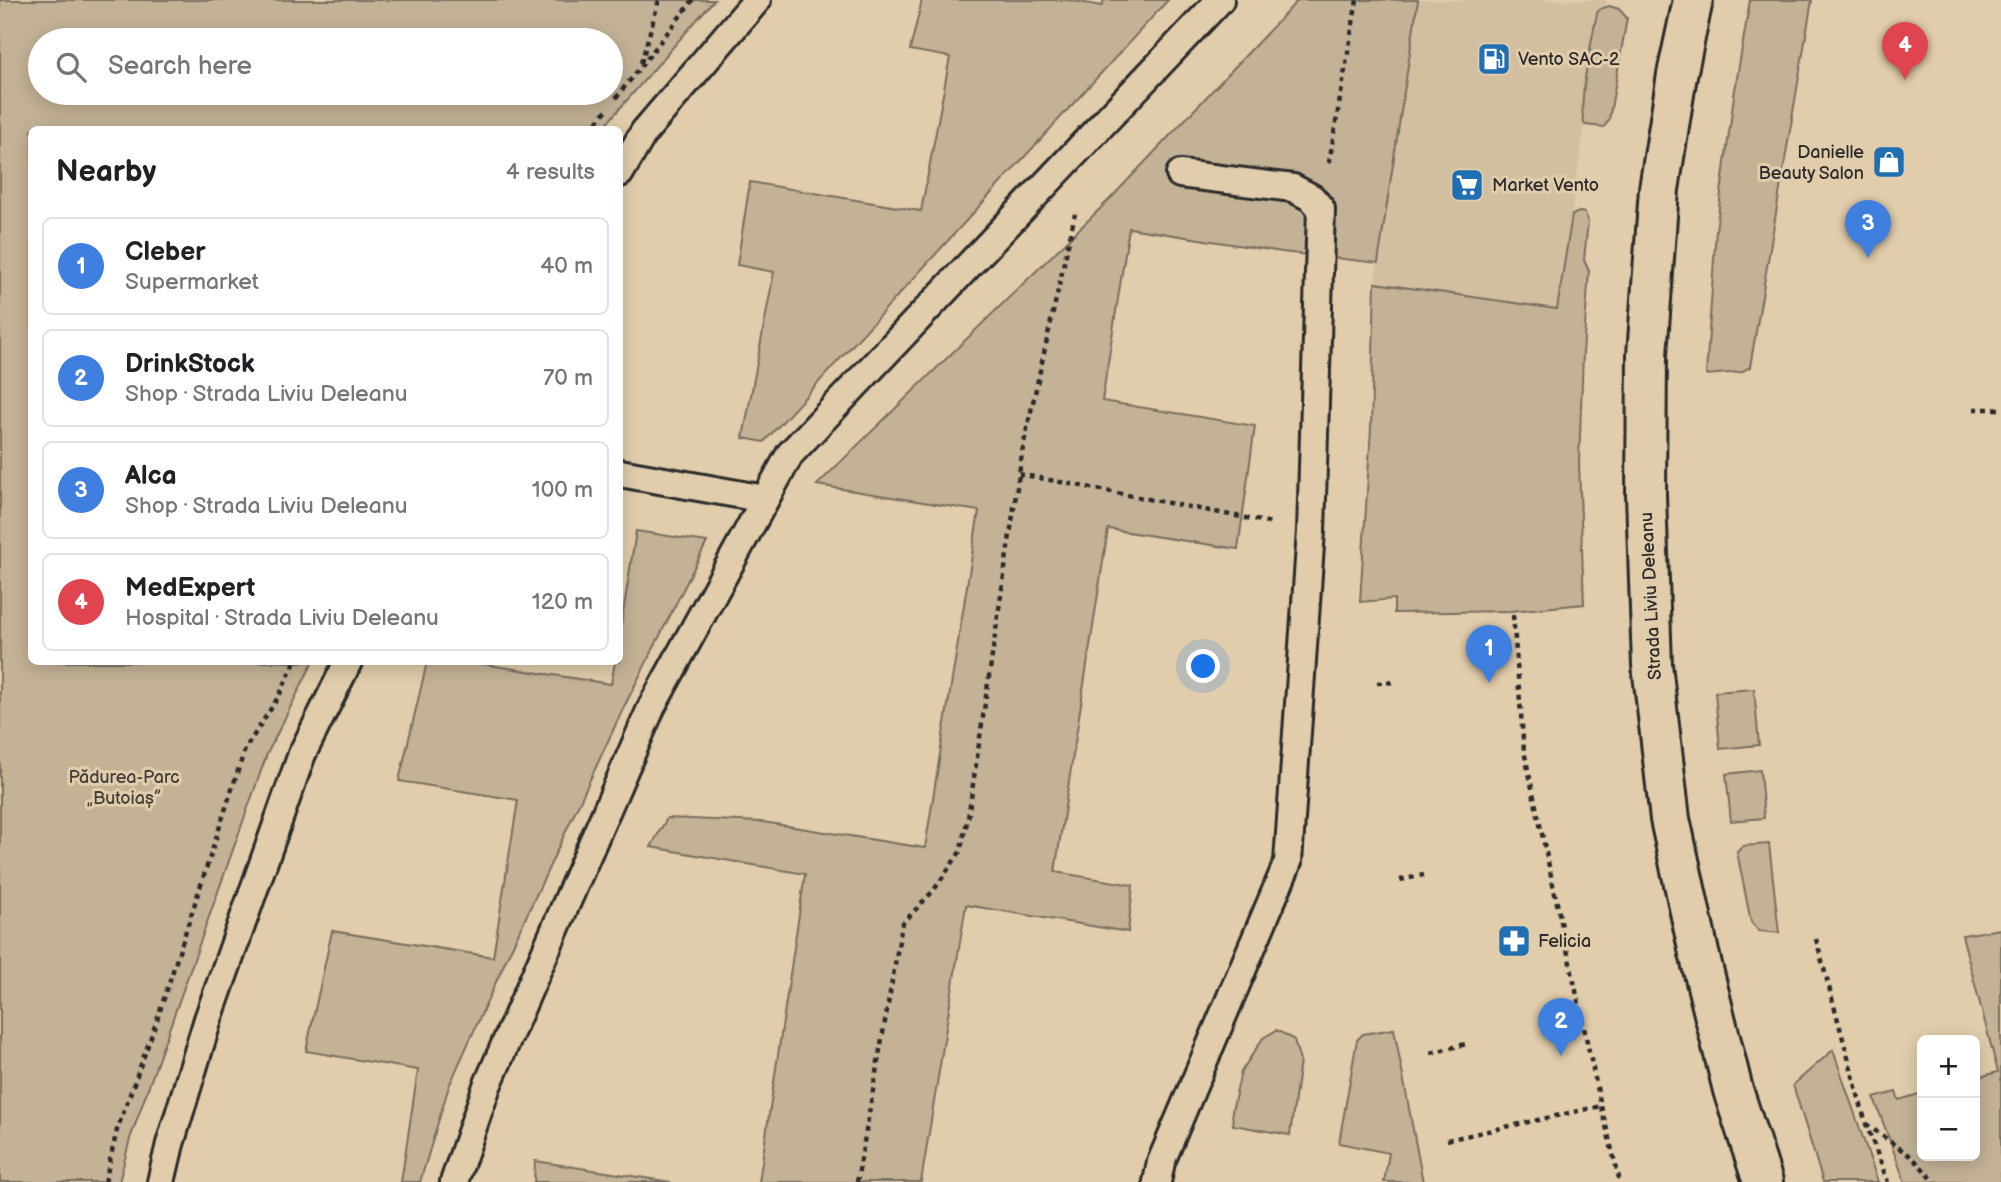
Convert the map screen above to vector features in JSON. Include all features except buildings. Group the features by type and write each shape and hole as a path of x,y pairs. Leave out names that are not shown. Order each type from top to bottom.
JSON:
{"main road":[{"name":"Strada Liviu Deleanu","path":"1693,0 1677,75 1659,189 1647,355 1646,495 1652,665 1670,819 1699,953 1730,1077 1763,1182"}],"lane":[{"path":"623,168 644,132 757,0"},
{"path":"454,1182 487,1086 652,705 790,454 1220,0"},
{"path":"1157,1182 1161,1162 1288,862 1311,531 1321,209 1312,198 1293,188 1180,174"},
{"path":"623,474 765,499"},
{"path":"161,1182 208,1018 298,766 347,665"}],"path":[{"path":"640,67 659,0"},
{"path":"623,89 693,0"},
{"path":"1321,209 1357,0"},
{"path":"594,126 610,105"},
{"path":"857,1182 902,924 934,890 960,852 968,818 1018,474 1077,203"},
{"path":"1974,409 2001,409"},
{"path":"1018,474 1311,531"},
{"path":"1513,615 1524,751 1620,1182"},
{"path":"105,1182 117,1130 156,1023 246,749 279,696 294,665"},
{"path":"1377,683 1395,682"},
{"path":"1400,880 1424,875"},
{"path":"1816,939 1866,1124 1888,1182"},
{"path":"1431,1053 1466,1044"},
{"path":"1447,1140 1601,1106"},
{"path":"1866,1124 1913,1158 1935,1182"}],"shaded area":[{"path":"1418,0 1607,0 1598,37 1557,309 1375,283"}],"green space":[{"name":"Pădurea-Parc „Butoiaș”","path":"0,0 714,0 623,105 623,28 28,28 28,105 623,105 605,126 28,126 28,665 312,665 267,754 130,1139 119,1182 0,1182"},
{"path":"922,0 1068,0 1102,6 1104,0 1168,0 764,442 743,438 774,272 737,265 750,182 921,211 950,57 910,50"},
{"path":"1298,0 1418,0 1378,263 1282,252 1129,228 1102,401 1255,426 1238,549 1108,529 1055,872 1133,885 1128,932 966,905 921,1182 759,1182 805,874 651,847 667,818 763,822 925,848 979,511 817,485 1111,198"},
{"path":"1750,0 1812,0 1750,367 1741,372 1706,375 1716,230"},
{"path":"1609,6 1619,9 1627,18 1609,120 1604,127 1585,125 1584,88 1597,13"},
{"path":"1585,213 1588,221 1584,260 1589,271 1579,463 1584,604 1511,611 1394,613 1394,599 1360,602 1371,428 1375,283 1557,309 1572,215"},
{"path":"636,531 707,542 623,709 449,1086 420,1182 401,1182 418,1070 306,1051 332,931 493,957 518,800 399,781 426,665 489,665 611,684 614,665 623,665 623,613"},
{"path":"1754,689 1759,745 1720,749 1715,692"},
{"path":"1760,770 1764,818 1731,821 1726,774"},
{"path":"1769,844 1779,933 1759,931 1751,922 1737,852 1743,846"},
{"path":"2001,929 2001,1182 1905,1182 1874,1098 1896,1092 1899,1100 1917,1095 1917,1161 1980,1161 1980,1077 1998,1072 1962,935"},
{"path":"1394,1029 1423,1182 1384,1182 1389,1153 1339,1143 1357,1040 1363,1034"},
{"path":"1277,1030 1294,1040 1300,1061 1290,1135 1233,1125 1232,1111 1241,1072 1263,1038"},
{"path":"1833,1050 1878,1182 1823,1182 1793,1085"},
{"path":"535,1161 671,1182 534,1182"}],"place":[{"name":"Vento SAC-2","path":"1494,59"},
{"name":"MedExpert","path":"1905,80"},
{"name":"Danielle Beauty Salon","path":"1889,162"},
{"name":"Market Vento","path":"1467,185"},
{"name":"Alca","path":"1868,258"},
{"name":"Cleber","path":"1489,683"},
{"name":"Felicia","path":"1514,941"},
{"name":"DrinkStock","path":"1561,1056"}]}
